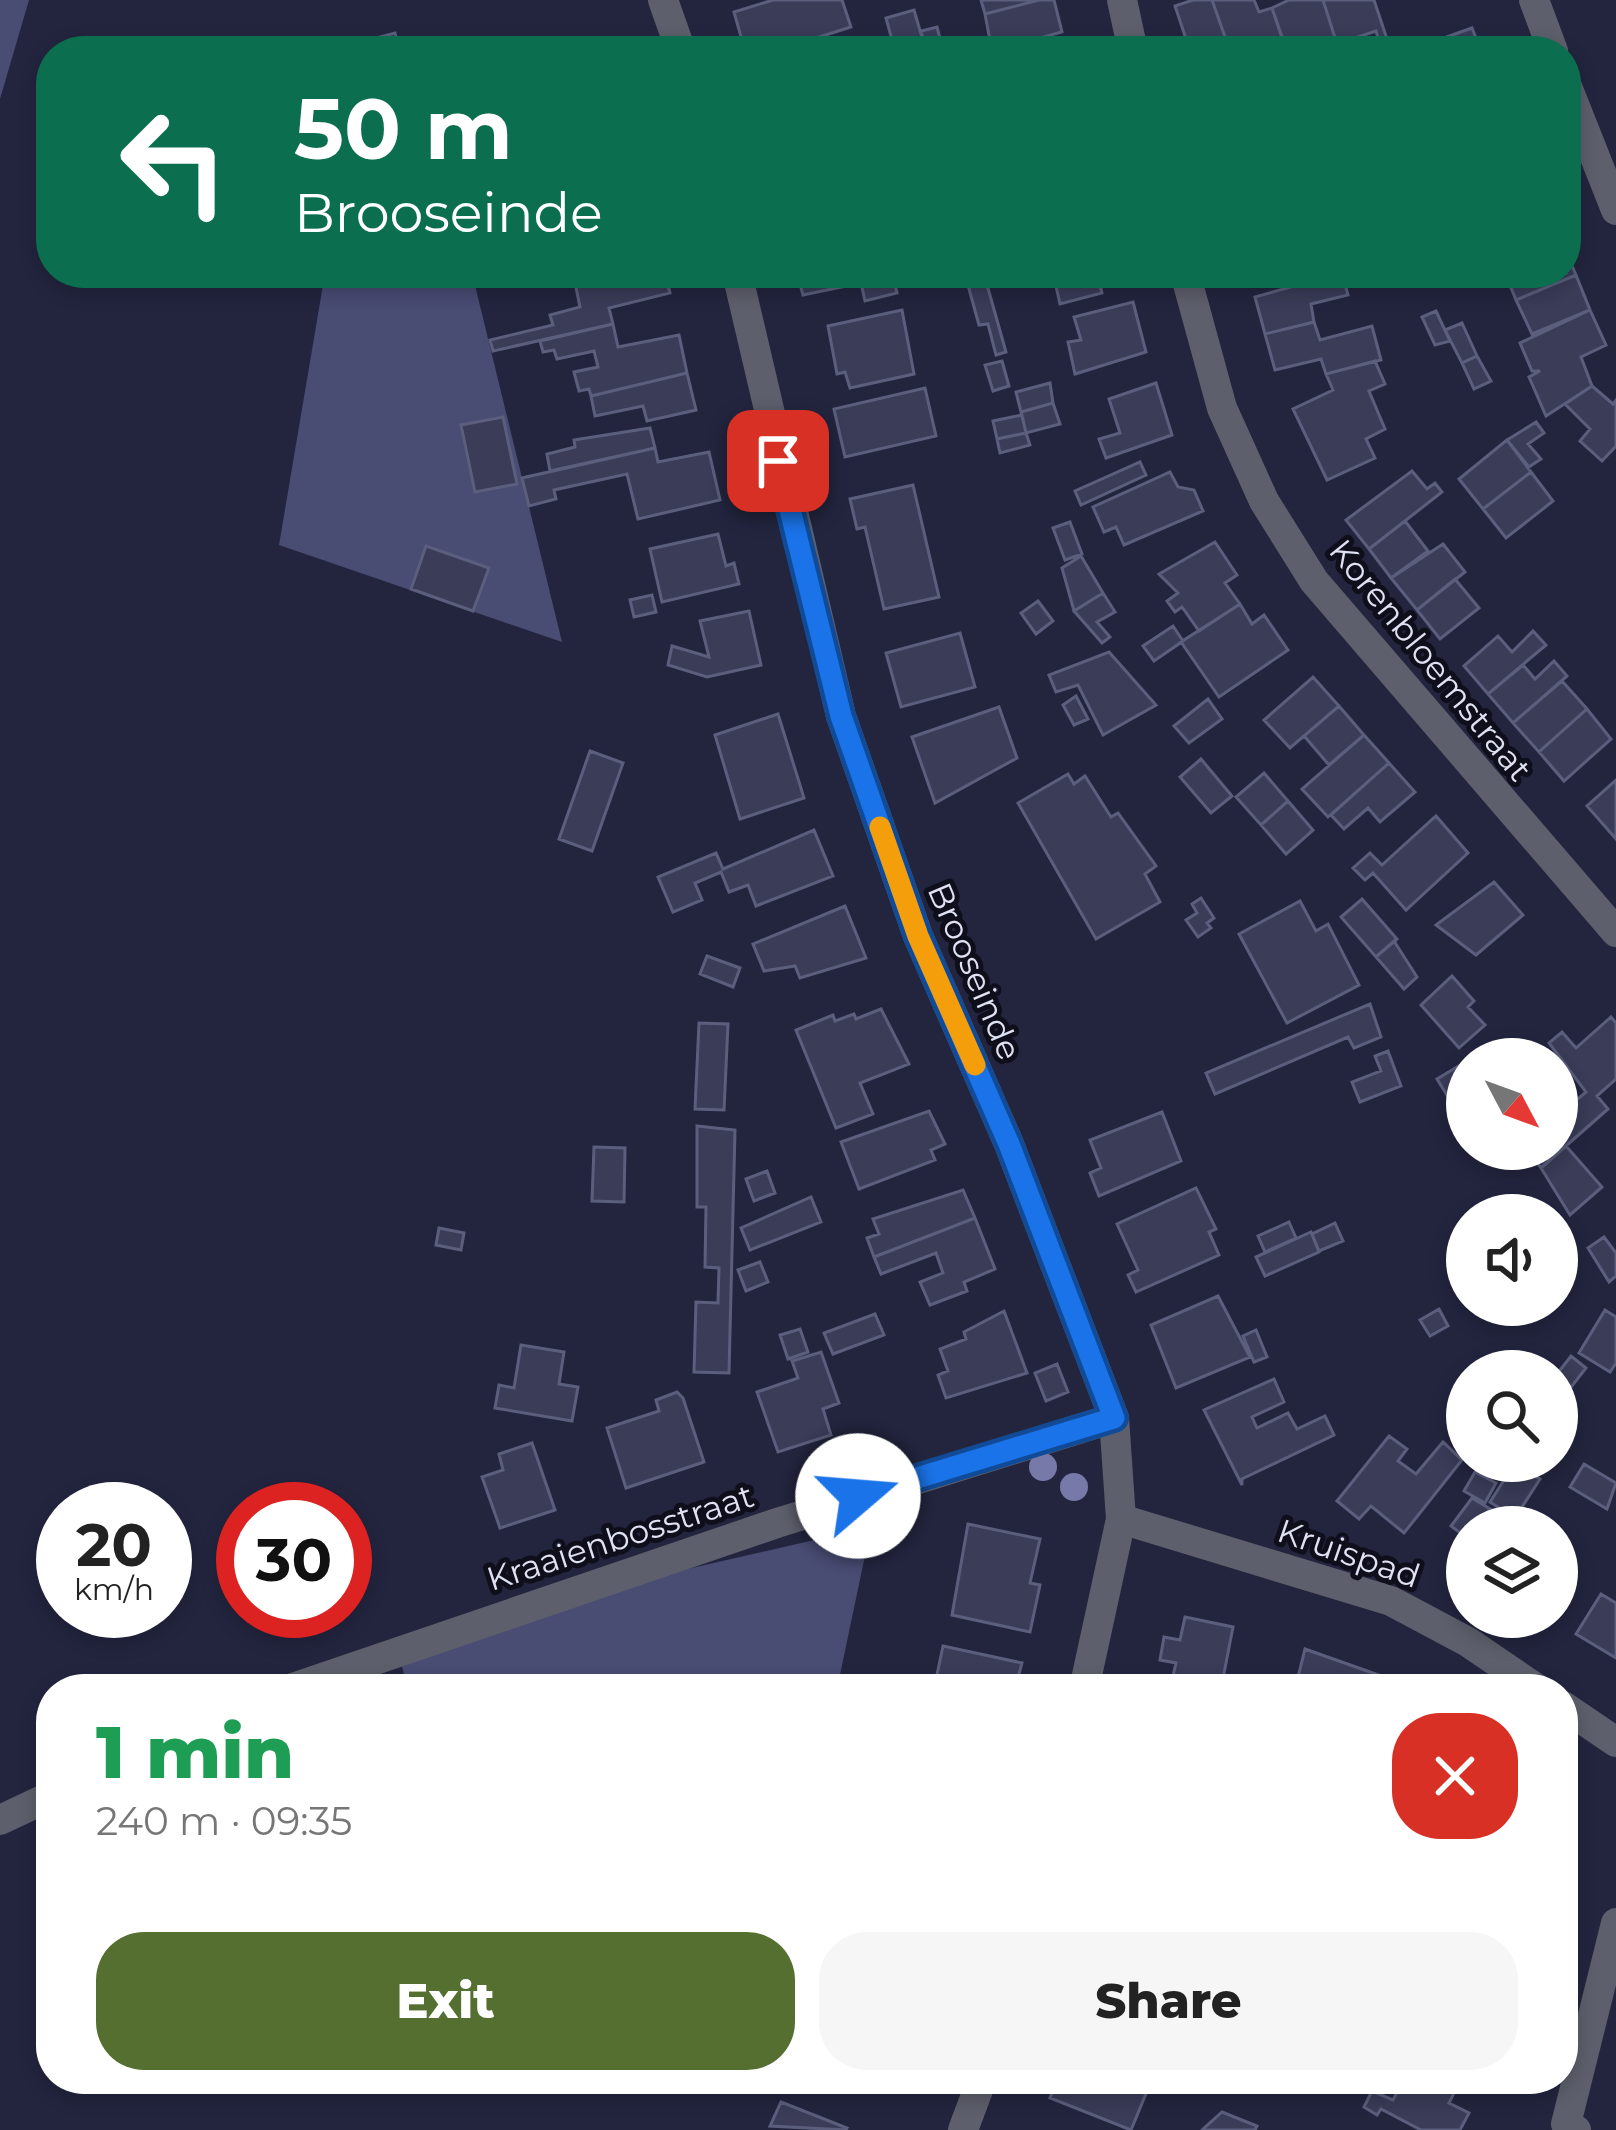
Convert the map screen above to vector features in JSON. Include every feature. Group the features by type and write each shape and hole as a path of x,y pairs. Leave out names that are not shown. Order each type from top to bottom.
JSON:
{"street":[{"path":"663,0 676,36"},
{"path":"1122,0 1130,36"},
{"path":"1534,0 1547,36"},
{"path":"1581,122 1616,210"},
{"name":"Brooseinde","path":"740,288 841,716 918,936 1009,1144 1114,1418 1121,1519 1087,1674"},
{"name":"Korenbloemstraat","path":"1189,288 1222,408 1264,501 1314,581 1616,932"},
{"name":"Kraaienbosstraat","path":"334,1674 777,1523 1114,1418"},
{"name":"Kruispad","path":"1121,1519 1391,1601 1516,1674"},
{"path":"1578,1716 1616,1742"},
{"path":"0,1820 36,1803"},
{"path":"1578,2076 1616,1923"},
{"path":"963,2130 976,2094"},
{"path":"1573,2094 1566,2124 1576,2130"}],"shaded area":[{"path":"0,0 29,0 0,99"},
{"path":"322,288 476,288 562,642 279,545"},
{"path":"871,1527 840,1674 404,1674 401,1663 639,1580"}],"building":[{"path":"773,0 842,0 851,27 822,36 741,36 734,12"},
{"path":"981,0 1039,0 985,14"},
{"path":"1054,0 1062,32 989,36 985,14"},
{"path":"1212,0 1225,36 1185,36 1175,6"},
{"path":"1212,0 1254,0 1259,12 1272,8 1281,36 1225,36"},
{"path":"1289,0 1323,0 1334,36 1282,36 1272,8"},
{"path":"1323,0 1374,0 1386,36 1378,36 1376,31 1334,36"},
{"path":"914,10 922,36 891,36 886,18"},
{"path":"937,27 939,36 922,36 921,31"},
{"path":"1472,28 1475,36 1449,36"},
{"path":"576,288 669,288 670,293 609,308 613,324 493,351 490,340 553,325 550,315 580,307"},
{"path":"801,288 837,288 803,295"},
{"path":"862,288 896,288 897,293 865,301"},
{"path":"969,288 988,288 1006,352 996,355 988,324 979,325"},
{"path":"1056,288 1101,288 1102,293 1060,304"},
{"path":"1287,288 1346,288 1348,295 1311,304 1314,322 1265,334 1255,297"},
{"path":"1511,288 1545,288 1516,300"},
{"path":"1545,288 1581,288 1590,310 1532,334 1516,300"},
{"path":"1133,302 1146,352 1075,374 1068,342 1081,340 1074,317"},
{"path":"902,310 914,374 850,388 845,372 837,374 828,326"},
{"path":"1590,310 1606,345 1581,357 1592,386 1546,416 1529,377 1540,371 1532,371 1520,343"},
{"path":"1436,311 1450,341 1435,345 1422,317"},
{"path":"1314,322 1320,340 1372,326 1381,360 1326,374 1321,359 1275,370 1265,334"},
{"path":"1462,323 1477,356 1462,363 1445,330"},
{"path":"613,324 618,347 679,335 687,373 591,396 589,389 579,391 574,372 598,367 594,351 557,359 554,350 543,352 540,341"},
{"path":"1477,356 1491,381 1474,389 1462,363"},
{"path":"1002,361 1009,386 993,391 985,365"},
{"path":"1375,361 1385,384 1369,391 1385,429 1366,439 1375,458 1327,480 1293,409 1333,390 1326,374"},
{"path":"687,373 696,410 647,421 643,406 595,416 591,396"},
{"path":"1050,383 1053,403 1021,412 1016,392"},
{"path":"1156,383 1172,435 1106,458 1099,439 1120,433 1109,399"},
{"path":"1592,386 1613,404 1616,400 1616,446 1602,461 1580,441 1590,429 1565,404"},
{"path":"925,388 936,436 845,457 834,409"},
{"path":"1053,403 1060,424 1026,433 1021,412"},
{"path":"1022,415 1026,433 997,439 993,421"},
{"path":"503,417 517,484 475,492 461,425"},
{"path":"1536,422 1544,433 1528,444 1541,459 1529,467 1507,440"},
{"path":"650,428 655,448 550,471 547,454 575,447 574,440"},
{"path":"1026,433 1030,445 1000,453 997,439"},
{"path":"1507,440 1531,472 1483,509 1459,479"},
{"path":"655,448 658,462 709,452 720,500 638,519 627,474 554,490 556,499 529,506 522,478"},
{"path":"1140,462 1146,475 1081,505 1075,491"},
{"path":"1412,471 1427,489 1435,483 1442,492 1369,549 1346,520"},
{"path":"1170,472 1178,487 1194,490 1203,511 1124,545 1116,527 1104,532 1093,507"},
{"path":"1531,472 1553,501 1506,538 1483,509"},
{"path":"913,485 939,597 884,609 865,527 857,529 850,499"},
{"path":"1405,521 1428,551 1391,578 1369,549"},
{"path":"1070,522 1082,554 1065,560 1053,528"},
{"path":"718,534 726,566 734,563 739,584 662,602 650,549"},
{"path":"1215,542 1237,575 1225,583 1240,604 1199,631 1182,607 1175,612 1167,601 1178,593 1159,574"},
{"path":"1443,544 1465,572 1417,610 1391,578"},
{"path":"426,546 489,568 473,611 411,589"},
{"path":"1081,556 1103,593 1074,611 1062,568"},
{"path":"1455,579 1479,608 1440,639 1417,610"},
{"path":"1103,593 1115,612 1097,622 1110,637 1102,643 1074,611"},
{"path":"652,595 656,612 634,617 630,600"},
{"path":"1038,601 1053,621 1036,634 1021,613"},
{"path":"1240,604 1252,624 1264,615 1288,650 1219,697 1181,642"},
{"path":"749,611 761,665 707,677 668,665 672,646 709,657 700,621"},
{"path":"1173,626 1183,641 1154,661 1143,646"},
{"path":"1533,631 1546,645 1488,694 1464,666 1498,636 1512,652"},
{"path":"960,633 975,687 901,707 886,653"},
{"path":"1109,652 1156,705 1103,735 1078,685 1056,692 1049,675"},
{"path":"1554,661 1567,676 1513,723 1488,694 1523,665 1535,679"},
{"path":"1313,677 1339,706 1290,748 1264,720"},
{"path":"1562,681 1587,709 1539,752 1513,723"},
{"path":"1076,696 1088,719 1074,725 1063,705"},
{"path":"1208,699 1222,719 1189,743 1174,726"},
{"path":"1339,706 1364,735 1329,765 1304,736"},
{"path":"999,707 1017,758 935,803 912,737"},
{"path":"1587,709 1611,739 1564,781 1539,752"},
{"path":"778,714 804,798 740,819 715,735"},
{"path":"1364,735 1389,763 1328,817 1302,789"},
{"path":"590,751 623,763 592,851 559,839"},
{"path":"1201,759 1232,796 1211,813 1180,777"},
{"path":"1389,763 1415,792 1380,822 1368,808 1344,829 1331,815"},
{"path":"1264,773 1288,801 1261,825 1236,797"},
{"path":"1068,774 1074,784 1085,776 1111,817 1118,813 1156,866 1145,874 1160,902 1096,939 1018,803"},
{"path":"1616,780 1616,839 1587,806"},
{"path":"1288,801 1313,830 1286,854 1261,825"},
{"path":"1436,816 1468,853 1406,910 1373,873 1365,880 1353,868 1370,853 1382,865"},
{"path":"814,830 833,876 756,906 748,885 729,892 721,872 695,883 702,900 673,912 658,877 716,853 723,869"},
{"path":"1494,882 1523,915 1476,955 1436,925"},
{"path":"1201,898 1214,918 1207,923 1211,928 1198,937 1186,920 1197,913 1192,904"},
{"path":"1362,899 1397,939 1376,957 1341,917"},
{"path":"1300,901 1316,931 1328,924 1359,985 1287,1023 1239,934"},
{"path":"845,906 866,958 800,978 795,966 764,971 753,944"},
{"path":"1394,941 1417,977 1404,989 1376,957"},
{"path":"707,956 740,968 733,987 700,974"},
{"path":"1452,976 1474,1001 1468,1007 1485,1025 1470,1038 1450,1038 1421,1005"},
{"path":"1370,1004 1381,1037 1354,1048 1348,1037 1215,1094 1206,1073"},
{"path":"881,1009 909,1064 860,1083 873,1114 836,1128 796,1030 833,1015 835,1021 854,1014 856,1019"},
{"path":"1611,1017 1616,1023 1616,1079 1597,1096 1608,1109 1578,1135 1578,1099 1586,1092 1578,1081 1578,1046"},
{"path":"699,1023 728,1024 724,1110 695,1109"},
{"path":"1388,1051 1401,1086 1360,1102 1352,1082 1381,1071 1375,1056"},
{"path":"1446,1074 1446,1094 1437,1079"},
{"path":"929,1111 945,1144 931,1150 935,1160 859,1189 841,1142"},
{"path":"1162,1112 1181,1161 1099,1196 1090,1173 1101,1168 1090,1140"},
{"path":"697,1126 735,1130 729,1373 694,1372 696,1302 718,1303 719,1268 705,1267 706,1207 697,1207"},
{"path":"594,1147 625,1148 624,1202 592,1201"},
{"path":"1578,1160 1602,1187 1578,1208 1578,1194 1557,1194 1542,1170 1578,1170"},
{"path":"767,1171 775,1193 754,1201 746,1179"},
{"path":"1196,1188 1216,1229 1209,1232 1219,1255 1136,1292 1128,1275 1138,1270 1117,1224"},
{"path":"963,1190 975,1218 874,1257 867,1238 879,1234 873,1219"},
{"path":"811,1197 821,1222 750,1250 741,1228"},
{"path":"975,1218 995,1269 964,1282 967,1291 930,1305 920,1282 943,1273 936,1253 881,1274 874,1257"},
{"path":"1289,1222 1296,1238 1265,1252 1258,1236"},
{"path":"1335,1223 1343,1241 1319,1251 1312,1234"},
{"path":"439,1228 464,1233 461,1250 436,1245"},
{"path":"1311,1232 1319,1252 1265,1276 1256,1257"},
{"path":"1604,1237 1616,1253 1616,1276 1609,1282 1588,1248"},
{"path":"760,1262 768,1282 746,1291 738,1270"},
{"path":"1218,1296 1250,1357 1176,1388 1151,1325"},
{"path":"1439,1309 1448,1326 1430,1336 1420,1320"},
{"path":"1605,1310 1616,1317 1616,1363 1610,1372 1579,1353"},
{"path":"1004,1311 1027,1373 946,1398 938,1375 948,1371 940,1349 966,1339 964,1332"},
{"path":"875,1314 884,1335 833,1354 824,1333"},
{"path":"800,1329 808,1352 788,1359 780,1335"},
{"path":"1256,1330 1267,1357 1254,1362 1243,1336"},
{"path":"521,1345 564,1352 559,1384 578,1387 572,1421 495,1408 499,1385 514,1388"},
{"path":"821,1352 839,1403 823,1409 831,1435 778,1452 757,1392 798,1378 792,1361"},
{"path":"1057,1364 1068,1392 1046,1401 1035,1373"},
{"path":"1274,1379 1284,1402 1252,1417 1257,1428 1288,1413 1297,1429 1325,1416 1334,1435 1242,1479 1242,1485 1204,1410"},
{"path":"677,1392 704,1462 626,1488 607,1428 659,1411 656,1400"},
{"path":"1389,1436 1407,1449 1398,1461 1416,1474 1443,1442 1446,1445 1446,1480 1404,1533 1371,1506 1359,1519 1337,1501"},
{"path":"532,1443 555,1510 500,1528 482,1477 503,1470 499,1454"},
{"path":"1584,1464 1616,1483 1607,1509 1570,1487 1578,1482"},
{"path":"1469,1482 1496,1483 1485,1503 1464,1491"},
{"path":"1503,1482 1538,1482 1523,1506 1490,1502"},
{"path":"968,1524 1040,1539 1030,1583 1040,1585 1030,1632 952,1615"},
{"path":"1601,1594 1616,1603 1616,1658 1578,1631"},
{"path":"1185,1617 1233,1627 1224,1674 1173,1674 1176,1663 1160,1660 1164,1637 1180,1640"},
{"path":"943,1646 1022,1663 1019,1674 937,1674"},
{"path":"1305,1649 1376,1674 1299,1674"},
{"path":"1052,2094 1146,2094 1131,2130 1050,2098"},
{"path":"1370,2094 1393,2100 1396,2094 1454,2094 1449,2103 1469,2113 1460,2130 1421,2130 1381,2109 1377,2115 1364,2107"},
{"path":"781,2102 847,2128 770,2126"},
{"path":"1222,2112 1257,2126 1255,2130 1202,2130"}],"slow traffic":[{"path":"880,827 918,936 975,1065"}],"route":[{"path":"778,461 841,716 918,936 1009,1144 1080,1319 1114,1418 858,1496"}]}
